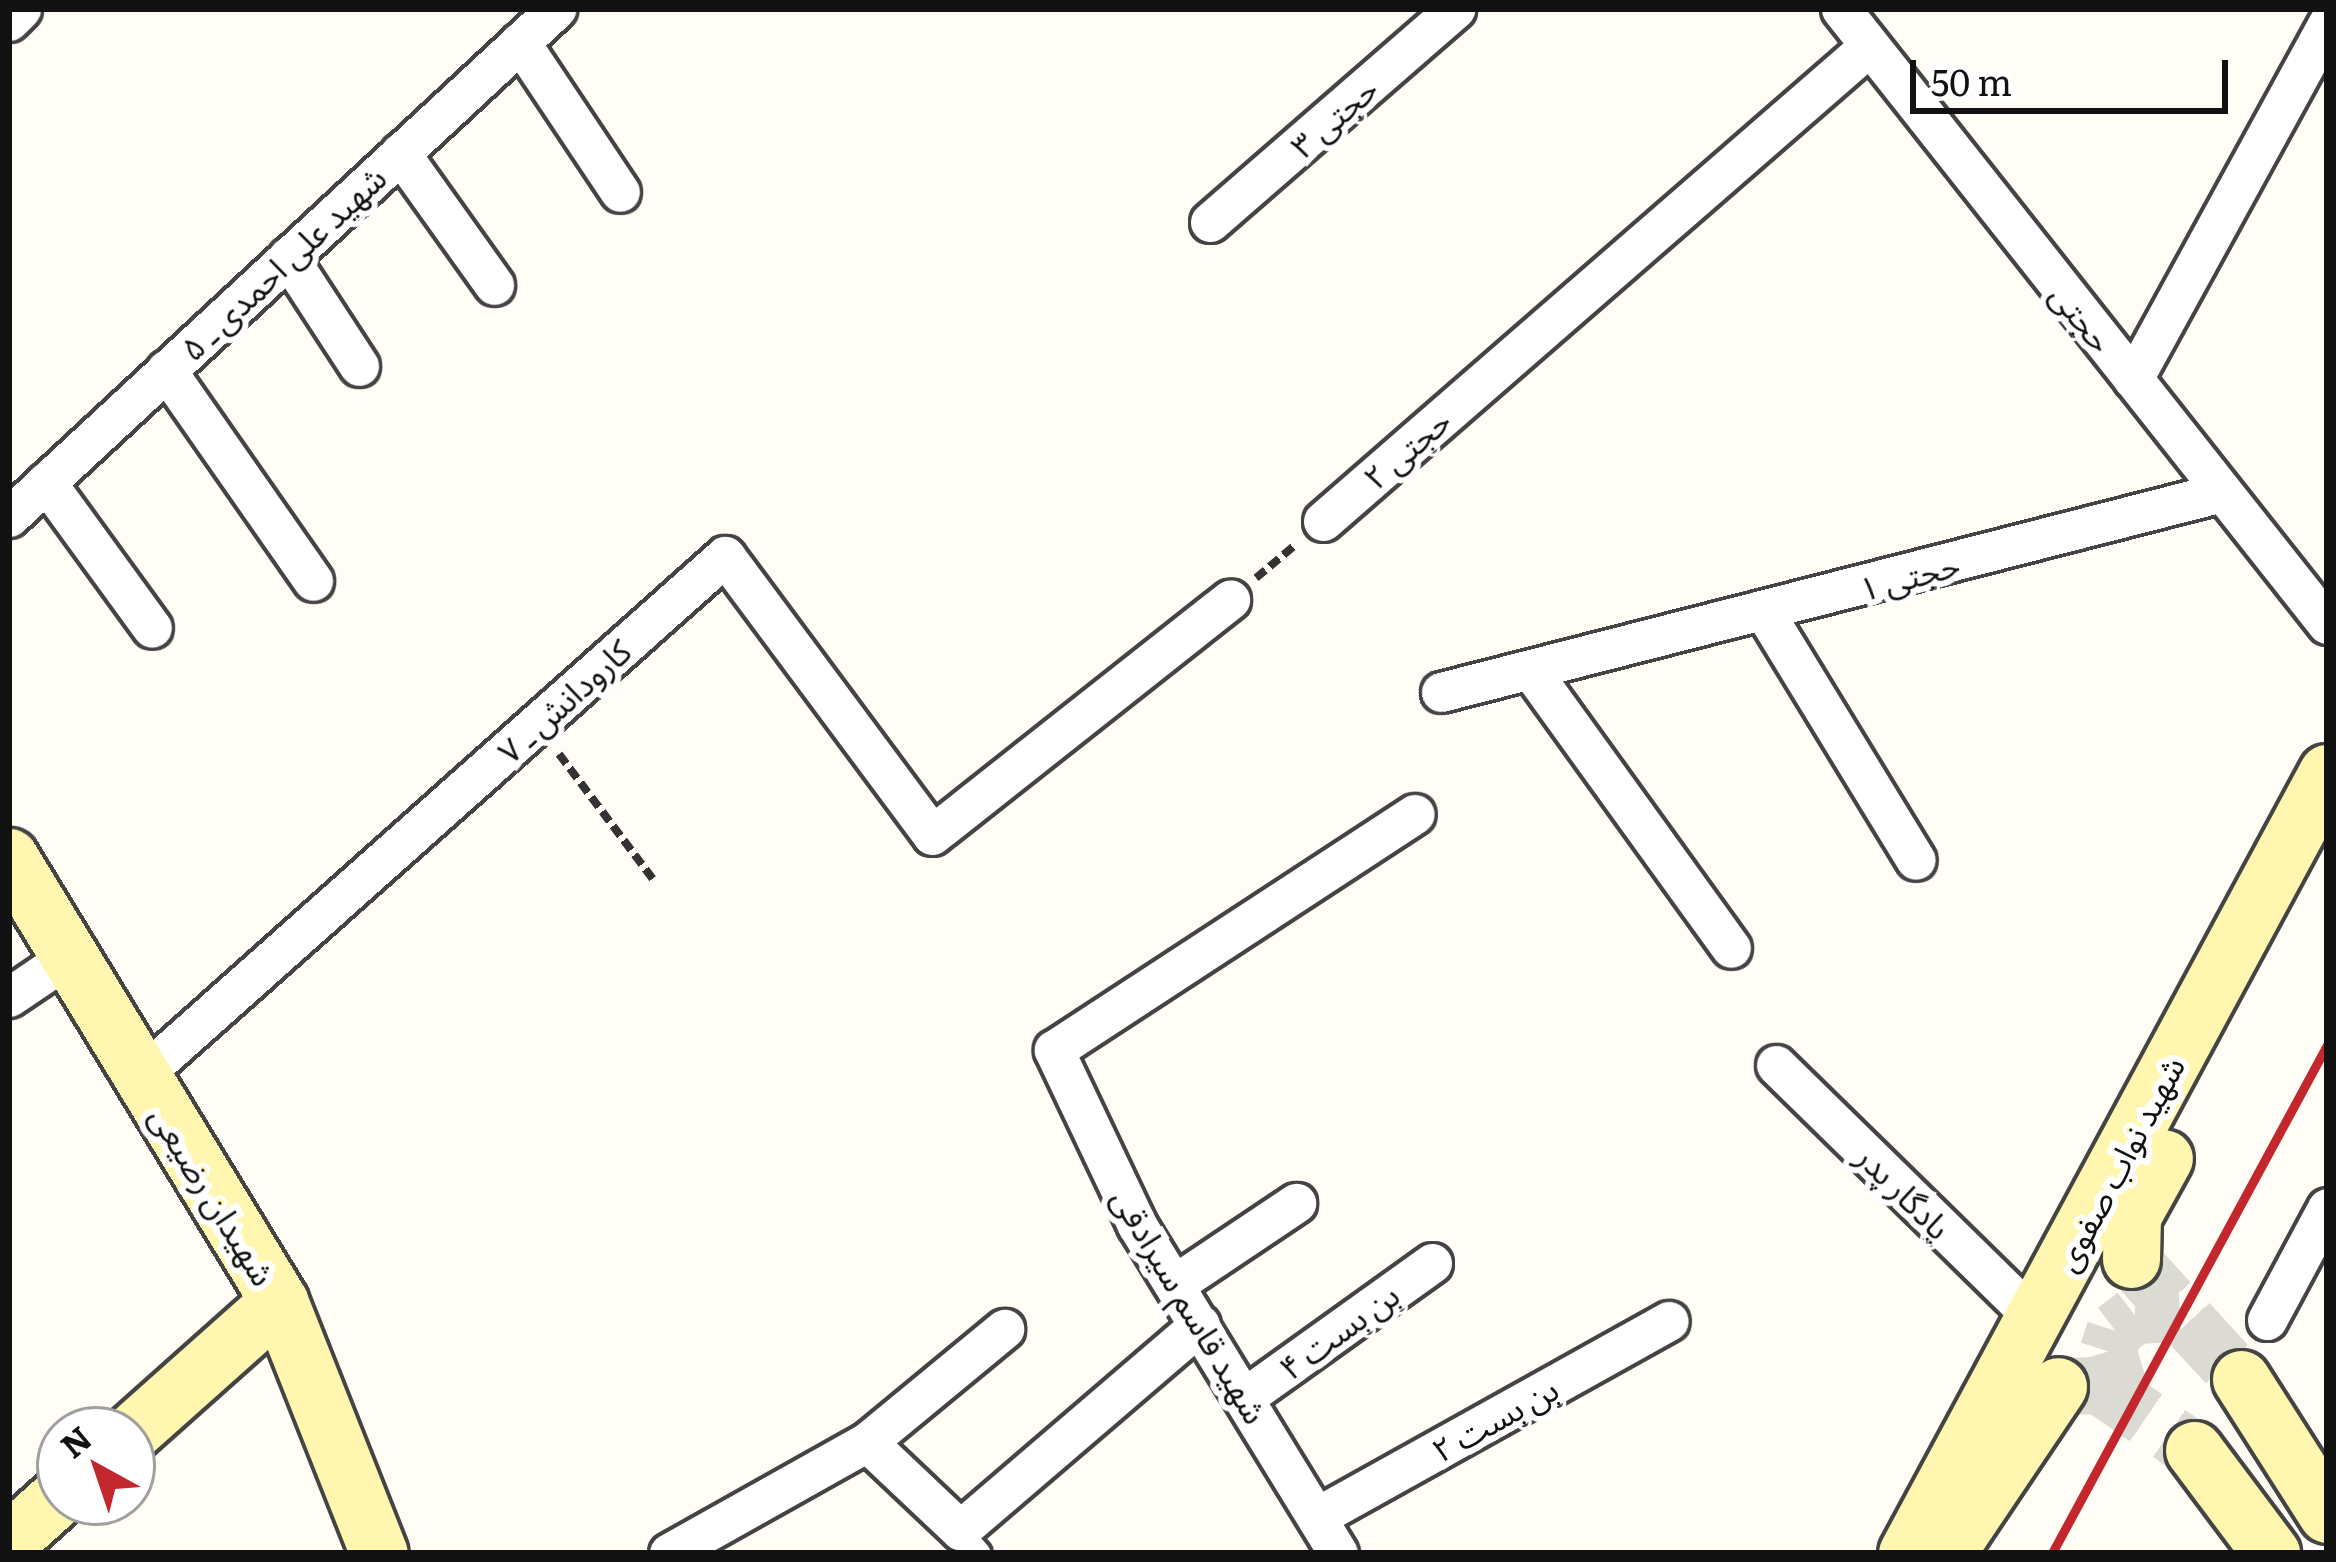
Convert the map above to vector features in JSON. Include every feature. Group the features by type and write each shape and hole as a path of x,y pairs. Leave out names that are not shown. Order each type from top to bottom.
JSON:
{"main road":[{"name":"شهید نواب صفوی","path":"1907,1553 2327,773"},
{"name":"شهیدان رضیعی","path":"9,856 279,1301 379,1553"},
{"path":"2131,1259 2132,1216 2269,966 2268,948 2249,919"},
{"path":"156,1411 279,1301"},
{"path":"2241,1379 2327,1514"},
{"path":"1946,1553 2058,1386"},
{"path":"2194,1450 2271,1553"},
{"path":"9,1540 36,1517"}],"street":[{"path":"9,22 21,9"},
{"name":"شهید علی احمدی ـ ۵","path":"9,517 556,9"},
{"name":"حجتی ۳","path":"1210,222 1455,9"},
{"name":"حجتی","path":"1841,9 2327,624"},
{"path":"2133,379 2327,24"},
{"path":"520,42 620,193"},
{"name":"حجتی ۲","path":"1323,521 1868,46"},
{"path":"400,153 494,285"},
{"path":"288,257 359,366"},
{"path":"166,370 313,581"},
{"path":"46,482 152,628"},
{"name":"حجتی ۱","path":"1441,692 1596,658 2222,492"},
{"name":"کارودانش ـ ۷","path":"141,1076 725,556 932,835 1230,599"},
{"path":"1766,613 1916,860"},
{"path":"1532,672 1731,948"},
{"name":"شهید قاسم سیرادقی","path":"1338,1553 1320,1514 1137,1225 1054,1049 1415,814"},
{"path":"9,997 68,957"},
{"name":"یادگار پدر","path":"1776,1064 2034,1318"},
{"path":"1174,1284 1296,1202"},
{"path":"2267,1320 2327,1208"},
{"name":"بن بست ۴","path":"1245,1397 1432,1262"},
{"name":"بن بست ۲","path":"1320,1514 1669,1321"},
{"path":"867,1442 970,1542 1200,1324"},
{"path":"669,1553 867,1442 1004,1329"}],"path":[{"path":"1230,599 1323,521"},
{"path":"536,724 653,879"}],"tunnel":[{"path":"2131,1259 2241,1379"},
{"path":"2122,1397 2108,1351 2115,1330 2135,1315 2180,1313"},
{"path":"2058,1386 2099,1385 2194,1450"}],"railway":[{"path":"2052,1553 2327,1045"}]}
